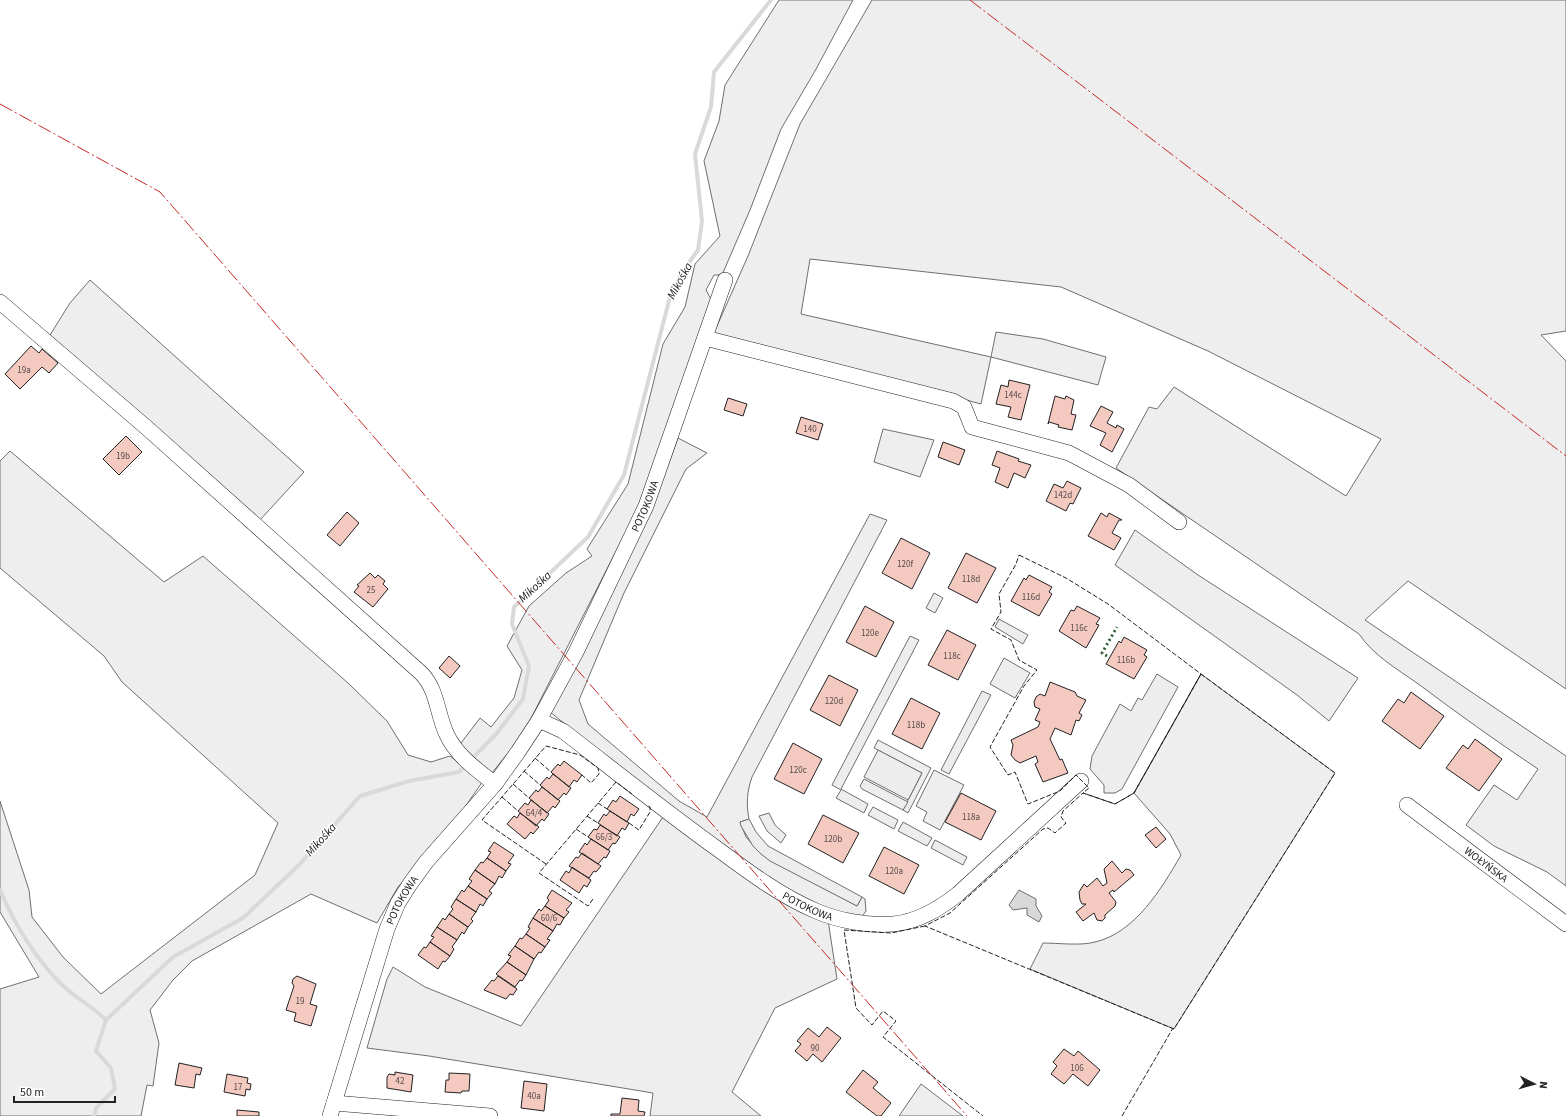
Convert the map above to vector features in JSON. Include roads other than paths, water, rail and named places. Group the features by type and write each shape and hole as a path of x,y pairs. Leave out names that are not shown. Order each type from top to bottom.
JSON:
{"street":[{"name":"POTOKOWA","path":"332,1110 388,929 398,903 426,862 495,784 539,720 576,652 646,506 725,280"},
{"path":"0,302 147,428 421,673 428,680 432,688 446,734 452,745 467,761 495,784"},
{"path":"705,338 953,401 964,407 972,427 1069,453 1100,468 1129,485 1179,522"},
{"name":"POTOKOWA","path":"539,720 563,732 693,832 787,897 827,915 857,922 894,924 919,918 940,908 975,879 1081,781"},
{"name":"WOŁYŃSKA","path":"1407,805 1566,924"},
{"path":"332,1110 490,1116"}],"waterway":[{"name":"Mikośka","path":"94,1116 96,1108 115,1089 111,1068 96,1051 106,1020 173,957 243,918 299,865 360,796 409,781 459,772 497,733 523,699 529,666 512,624 514,607 588,537 624,475 671,293 683,271 698,250 702,221 695,154 711,107 714,72 771,0"},
{"path":"0,890 12,915 42,962 65,988 106,1020"}]}
